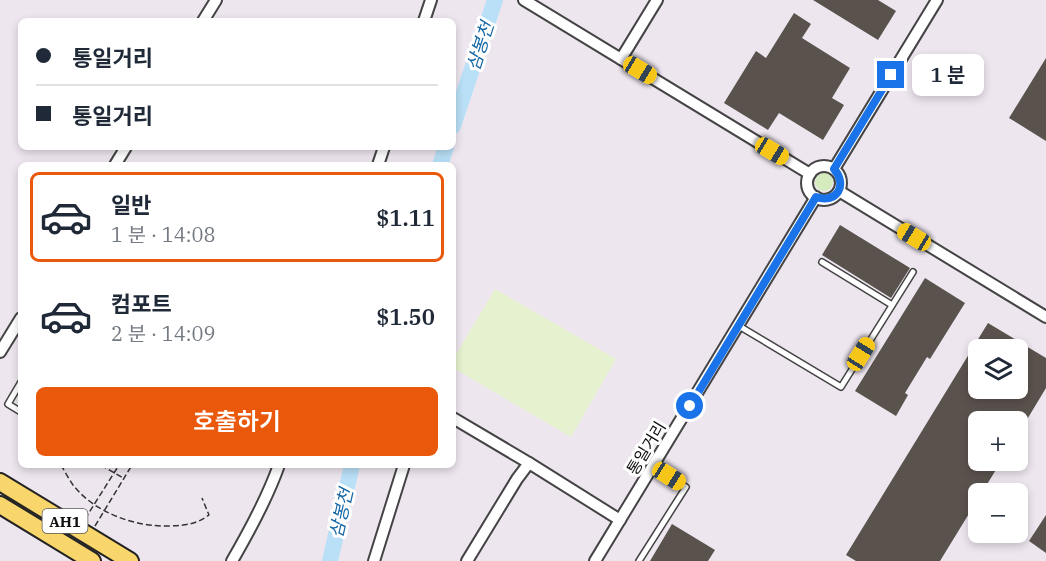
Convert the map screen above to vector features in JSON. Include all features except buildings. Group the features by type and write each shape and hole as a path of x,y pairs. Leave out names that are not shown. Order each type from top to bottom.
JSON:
{"main road":[{"name":"AH1","path":"0,482 130,561"},
{"name":"AH1","path":"0,505 92,561"}],"street":[{"path":"205,18 216,0"},
{"path":"425,18 431,0"},
{"path":"621,59 657,0"},
{"path":"834,169 936,0"},
{"path":"526,1 810,174"},
{"path":"821,166 834,169 840,179 836,195 824,199 812,194 808,187 810,174 821,166"},
{"path":"838,191 1046,317"},
{"name":"통일거리","path":"595,561 816,197"},
{"path":"0,352 18,326"},
{"path":"456,420 620,520"},
{"path":"467,561 529,463"},
{"path":"232,561 249,533 278,468"},
{"path":"374,561 403,468"}],"lane":[{"path":"822,262 892,305"},
{"path":"739,326 841,387 913,272"},
{"path":"18,387 8,404 18,410"},
{"path":"639,561 686,487 653,466"}],"path":[{"path":"63,468 75,486 95,504 118,517 144,524 166,526 193,524 209,515 202,498"},
{"path":"106,468 123,479"},
{"path":"84,533 95,504 117,468"},
{"path":"84,533 105,510 130,468"}],"shaded area":[{"path":"0,0 1046,0 1046,561 0,561"}],"green space":[{"path":"824,173 830,176 833,182 830,188 824,191 818,188 815,182 818,176"},
{"path":"495,289 616,359 571,437 456,370 456,354"}],"waterway":[{"name":"삼봉천","path":"456,117 495,0"},
{"name":"삼봉천","path":"441,162 445,150"},
{"name":"삼봉천","path":"330,561 351,468"}],"route":[{"path":"690,406 816,197 824,199 836,195 841,182 834,169 891,75"}]}
